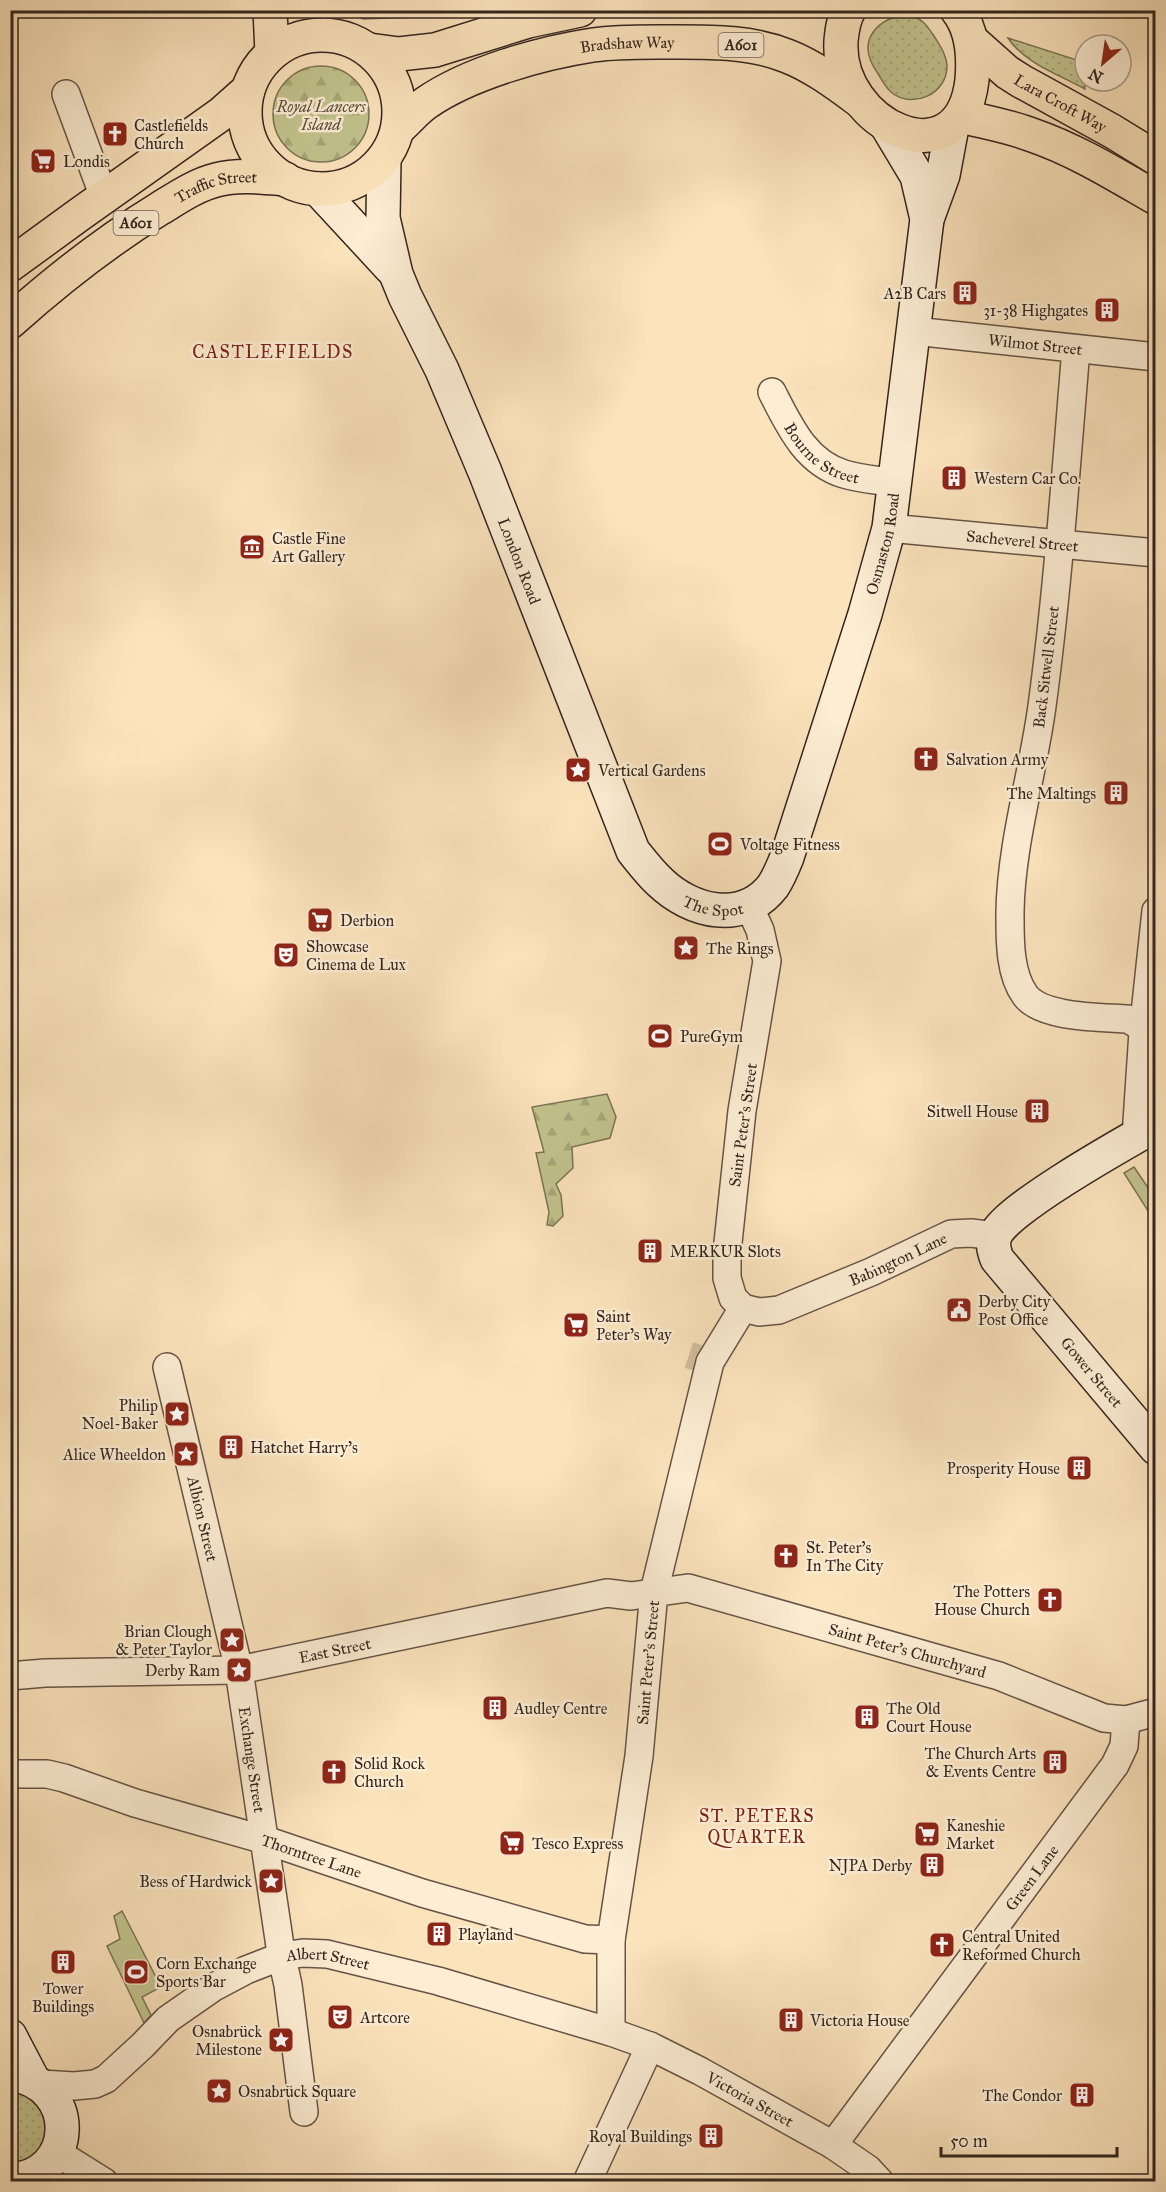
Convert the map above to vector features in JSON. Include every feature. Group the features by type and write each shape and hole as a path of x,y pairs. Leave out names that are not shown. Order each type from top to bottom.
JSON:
{"main road":[{"path":"270,10 272,53"},
{"name":"A601","path":"369,50 399,54 435,50 528,21 580,10"},
{"path":"849,10 843,25 841,55 847,79 860,101 887,126 895,130 925,135 937,135 956,122 972,82 971,40 957,10"},
{"name":"A601","path":"319,23 369,50 387,70 398,95 399,128 384,159 375,168 348,185 318,189 296,184 265,163 251,141 245,116 248,90 254,76 272,53 300,38 319,23"},
{"name":"Lara Croft Way","path":"971,40 1007,72 1021,81 1112,131 1155,158"},
{"name":"Bradshaw Way","path":"399,128 424,105 480,75 562,51 630,42 729,42 773,51 815,70 860,101"},
{"name":"A601","path":"10,265 221,114 248,90"},
{"path":"956,122 1024,132 1056,144 1094,162 1155,198"},
{"name":"Traffic Street","path":"10,322 75,266 108,242 205,183 238,177 285,178"}],"street":[{"path":"66,94 104,197"},
{"name":"Osmaston Road","path":"787,857 859,635 905,530 895,483 927,219 943,176 956,122"},
{"name":"Osmaston Road","path":"887,126 917,176 927,219"},
{"name":"London Road","path":"384,159 383,218 396,274 442,370 484,472 633,851"},
{"name":"London Road","path":"318,189 396,274"},
{"name":"Wilmot Street","path":"914,331 1155,357"},
{"name":"Back Sitwell Street","path":"1076,349 1060,543 1040,724 1014,871 1010,912 1014,968 1026,997 1040,1008 1128,1020 1140,1026 1143,1032"},
{"name":"Bourne Street","path":"772,392 795,435 818,461 844,474 895,483"},
{"name":"Sacheverel Street","path":"905,530 1155,553"},
{"name":"The Spot","path":"633,851 660,882 686,901 718,911 730,911 749,906 762,897 772,886 787,857"},
{"name":"Saint Peter's Street","path":"611,2032 610,1940 638,1766 654,1592 710,1362 748,1309 733,1298 729,1289 727,1252 742,1111 767,961 760,930 749,906"},
{"path":"995,1236 1007,1220 1030,1202 1146,1131 1143,1032 1155,911"},
{"name":"Babington Lane","path":"748,1309 765,1312 788,1307 951,1234 971,1233 995,1236"},
{"name":"Gower Street","path":"995,1236 994,1250 997,1258 1155,1448"},
{"name":"Albion Street","path":"167,1367 239,1670"},
{"name":"Saint Peter's Churchyard","path":"654,1592 688,1588 1013,1681 1104,1718 1126,1720 1155,1712"},
{"name":"East Street","path":"10,1676 45,1673 239,1670 481,1611 607,1593 631,1596 654,1592"},
{"name":"Exchange Street","path":"239,1670 282,1956"},
{"name":"Green Lane","path":"833,2145 1115,1765 1124,1746 1126,1720"},
{"name":"Thorntree Lane","path":"10,1774 47,1774 83,1783 168,1814 265,1840 422,1893 585,1939 610,1940"},
{"name":"Albert Street","path":"28,2079 85,2085 106,2079 168,2019 188,2003 246,1970 282,1956 303,1953 327,1954 438,1981 611,2032"},
{"path":"282,1956 288,1985 304,2112"},
{"name":"Victoria Street","path":"611,2032 650,2046 700,2071 833,2145 868,2169 880,2181"},
{"path":"10,2036 28,2079 52,2095 62,2118 62,2136 56,2152 39,2171 23,2179 11,2181"},
{"path":"587,2181 650,2046"},
{"path":"56,2152 104,2181"}],"green space":[{"path":"345,11 443,11 445,16 363,19"},
{"path":"907,15 920,19 928,28 942,50 947,65 942,84 927,96 918,99 899,97 889,90 875,69 868,49 869,40 879,26 896,17"},
{"path":"1008,38 1073,59 1073,83 1023,55"},
{"name":"Royal Lancers Island","path":"321,66 339,70 355,80 365,96 369,114 365,132 355,148 339,158 321,162 303,158 287,148 277,132 273,114 277,96 287,80 303,70"},
{"path":"607,1094 616,1117 610,1138 572,1147 573,1168 556,1184 561,1195 563,1216 553,1226 547,1225 549,1212 536,1153 544,1152 532,1107"},
{"path":"1134,1167 1155,1198 1155,1222 1124,1173"},
{"name":"Corn Exchange Sports Bar","path":"122,1911 161,1987 142,1997 151,2015 144,2023 107,1946 120,1939 114,1916"},
{"path":"10,2087 35,2096 50,2128 38,2156 10,2167"}],"tunnel":[{"path":"689,1355 710,1362"}],"place":[{"name":"Castlefields Church","path":"115,134"},
{"name":"Londis","path":"43,161"},
{"name":"A2B Cars","path":"965,293"},
{"name":"31-38 Highgates","path":"1107,310"},
{"name":"Western Car Co.","path":"954,478"},
{"name":"Castle Fine Art Gallery","path":"252,547"},
{"name":"Salvation Army","path":"926,759"},
{"name":"Vertical Gardens","path":"578,770"},
{"name":"The Maltings","path":"1116,793"},
{"name":"Voltage Fitness","path":"720,844"},
{"name":"Derbion","path":"320,920"},
{"name":"The Rings","path":"686,948"},
{"name":"Showcase Cinema de Lux","path":"286,955"},
{"name":"PureGym","path":"660,1036"},
{"name":"Sitwell House","path":"1037,1111"},
{"name":"MERKUR Slots","path":"650,1251"},
{"name":"Derby City Post Office","path":"959,1310"},
{"name":"Saint Peter's Way","path":"576,1325"},
{"name":"Philip Noel-Baker","path":"177,1414"},
{"name":"Hatchet Harry's","path":"231,1447"},
{"name":"Alice Wheeldon","path":"186,1454"},
{"name":"Prosperity House","path":"1079,1468"},
{"name":"St. Peter's In The City","path":"786,1556"},
{"name":"The Potters House Church","path":"1050,1600"},
{"name":"Brian Clough & Peter Taylor","path":"232,1640"},
{"name":"Derby Ram","path":"239,1670"},
{"name":"Audley Centre","path":"495,1708"},
{"name":"The Old Court House","path":"867,1717"},
{"name":"The Church Arts & Events Centre","path":"1055,1762"},
{"name":"Solid Rock Church","path":"334,1772"},
{"name":"Kaneshie Market","path":"927,1834"},
{"name":"Tesco Express","path":"512,1843"},
{"name":"NJPA Derby","path":"932,1865"},
{"name":"Bess of Hardwick","path":"271,1881"},
{"name":"Playland","path":"439,1934"},
{"name":"Central United Reformed Church","path":"942,1945"},
{"name":"Tower Buildings","path":"63,1962"},
{"name":"Corn Exchange Sports Bar","path":"136,1972"},
{"name":"Artcore","path":"340,2017"},
{"name":"Victoria House","path":"791,2020"},
{"name":"Osnabrück Milestone","path":"281,2040"},
{"name":"Osnabrück Square","path":"219,2091"},
{"name":"The Condor","path":"1082,2095"},
{"name":"Royal Buildings","path":"711,2136"}],"district":[{"name":"CASTLEFIELDS","path":"273,352"},
{"name":"ST. PETERS QUARTER","path":"757,1826"}]}
